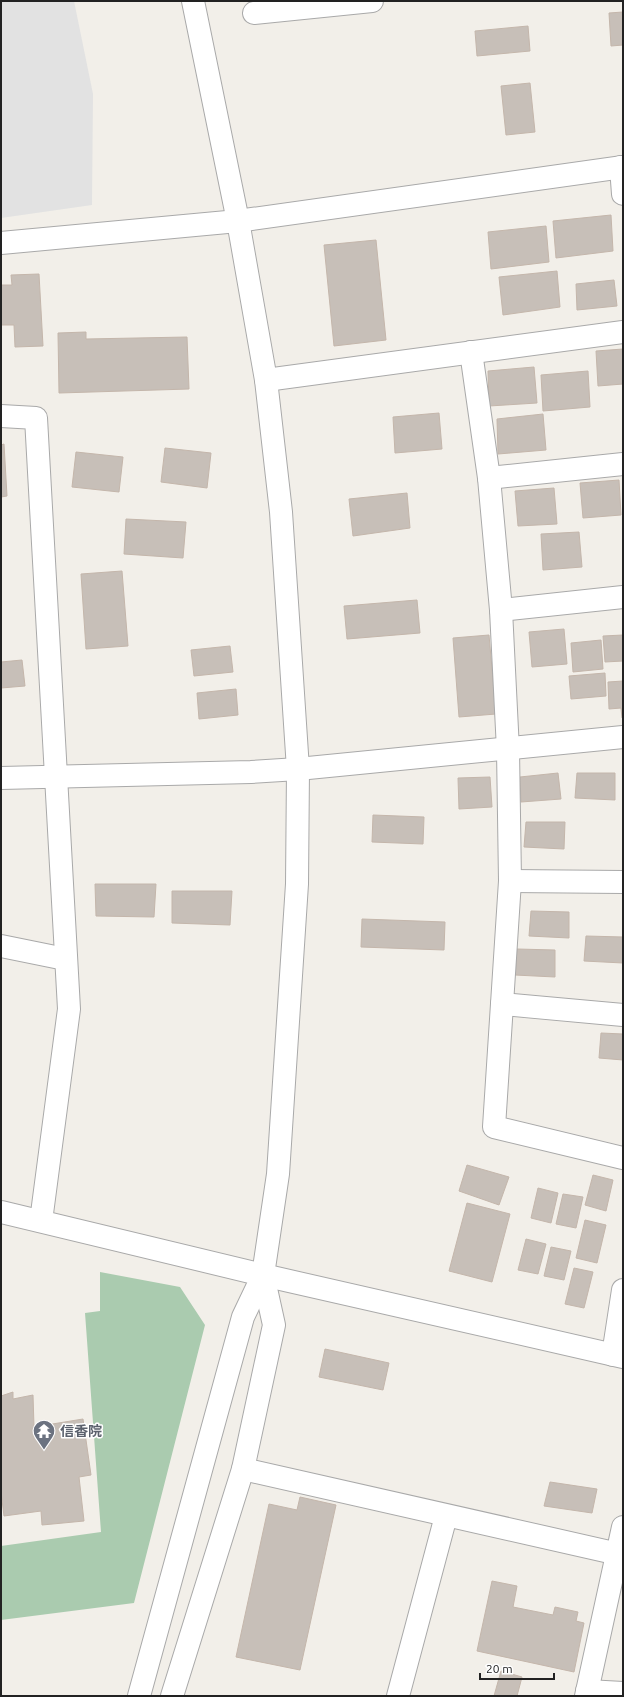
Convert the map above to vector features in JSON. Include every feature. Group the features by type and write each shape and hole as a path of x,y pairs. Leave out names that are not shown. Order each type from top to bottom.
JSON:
{"street":[{"path":"140,1696 243,1317 263,1275 278,1174 298,884 298,769 281,512 266,380 238,221 193,1"},
{"path":"254,13 372,1"},
{"path":"1,243 238,221 622,167 623,194"},
{"path":"266,380 623,332"},
{"path":"471,352 490,478 501,610 508,750 510,881 494,1127 623,1158"},
{"path":"1,416 36,418 65,959 69,1009 41,1221"},
{"path":"490,478 623,464"},
{"path":"501,610 623,597"},
{"path":"1,778 251,772 298,769 508,750 623,737"},
{"path":"510,881 623,882"},
{"path":"1,946 65,959"},
{"path":"502,1004 623,1015"},
{"path":"1,1212 263,1275 618,1356 623,1290"},
{"path":"172,1696 243,1469 274,1325 263,1275"},
{"path":"243,1469 620,1555"},
{"path":"398,1696 446,1516"},
{"path":"623,1527 620,1555 586,1693 623,1693"}],"green space":[{"path":"100,1272 180,1287 205,1325 134,1603 1,1620 1,1546 101,1532 85,1313 100,1311"}],"shaded area":[{"path":"1,1 74,1 93,94 92,205 1,218"}],"building":[{"path":"623,12 623,45 611,46 609,13"},
{"path":"528,26 530,51 477,56 475,31"},
{"path":"530,83 535,132 506,135 501,86"},
{"path":"611,215 613,251 556,258 553,221"},
{"path":"546,226 549,262 491,269 488,232"},
{"path":"376,240 386,340 334,346 324,245"},
{"path":"557,271 560,307 503,315 499,277"},
{"path":"39,274 43,346 15,347 14,325 1,325 1,285 12,285 11,275"},
{"path":"614,280 617,306 577,310 576,284"},
{"path":"86,332 86,339 187,337 189,389 59,393 58,333"},
{"path":"623,349 623,384 598,386 596,351"},
{"path":"534,367 537,403 489,406 488,371"},
{"path":"588,371 590,407 543,411 541,375"},
{"path":"439,413 442,449 395,453 393,417"},
{"path":"543,414 546,450 498,454 497,419"},
{"path":"4,444 7,496 1,497 1,445"},
{"path":"165,448 211,453 207,488 161,482"},
{"path":"76,452 123,457 119,492 72,487"},
{"path":"619,480 621,515 583,518 580,483"},
{"path":"554,488 557,524 518,526 515,491"},
{"path":"407,493 410,528 353,536 349,499"},
{"path":"126,519 186,522 183,558 124,554"},
{"path":"579,532 582,567 543,570 541,534"},
{"path":"122,571 128,646 86,649 81,574"},
{"path":"417,600 420,633 347,639 344,606"},
{"path":"564,629 567,664 532,667 529,632"},
{"path":"489,635 496,714 459,717 453,638"},
{"path":"623,635 623,661 605,662 603,636"},
{"path":"601,640 603,669 573,672 571,643"},
{"path":"230,646 233,672 194,676 191,650"},
{"path":"22,660 25,686 1,688 1,662"},
{"path":"605,673 606,696 571,699 569,676"},
{"path":"623,681 622,718 621,708 609,709 608,682"},
{"path":"236,689 238,715 199,719 197,693"},
{"path":"558,773 561,799 521,802 520,777"},
{"path":"577,773 615,773 615,800 575,798"},
{"path":"490,777 492,807 459,809 458,778"},
{"path":"373,815 424,817 423,844 372,842"},
{"path":"526,822 565,822 564,849 524,847"},
{"path":"95,884 156,884 154,917 96,916"},
{"path":"172,891 232,891 230,925 172,923"},
{"path":"531,911 569,912 569,938 529,936"},
{"path":"362,919 445,922 444,950 361,947"},
{"path":"586,936 623,937 623,963 584,961"},
{"path":"517,949 555,950 555,977 515,975"},
{"path":"601,1033 623,1034 623,1060 599,1058"},
{"path":"467,1165 509,1177 499,1205 459,1191"},
{"path":"593,1175 613,1180 606,1211 585,1205"},
{"path":"538,1188 558,1193 551,1223 531,1218"},
{"path":"563,1194 583,1197 576,1228 556,1224"},
{"path":"467,1203 510,1214 492,1282 449,1271"},
{"path":"585,1220 606,1225 597,1263 576,1258"},
{"path":"526,1239 546,1244 538,1274 518,1270"},
{"path":"551,1247 571,1251 564,1280 544,1276"},
{"path":"574,1268 593,1272 584,1308 565,1304"},
{"path":"325,1349 389,1363 383,1390 319,1377"},
{"name":"信香院","path":"13,1392 13,1399 33,1395 34,1427 83,1419 91,1475 79,1477 84,1521 42,1525 41,1511 4,1516 1,1492 1,1396"},
{"path":"550,1482 597,1489 592,1513 544,1506"},
{"path":"300,1497 336,1505 300,1670 236,1657 269,1504 297,1510"},
{"path":"492,1581 517,1586 513,1607 553,1615 555,1607 578,1612 576,1621 584,1623 574,1672 477,1651"},
{"path":"501,1671 522,1677 517,1696 494,1696"}],"place":[{"name":"信香院","path":"44,1450"}]}
